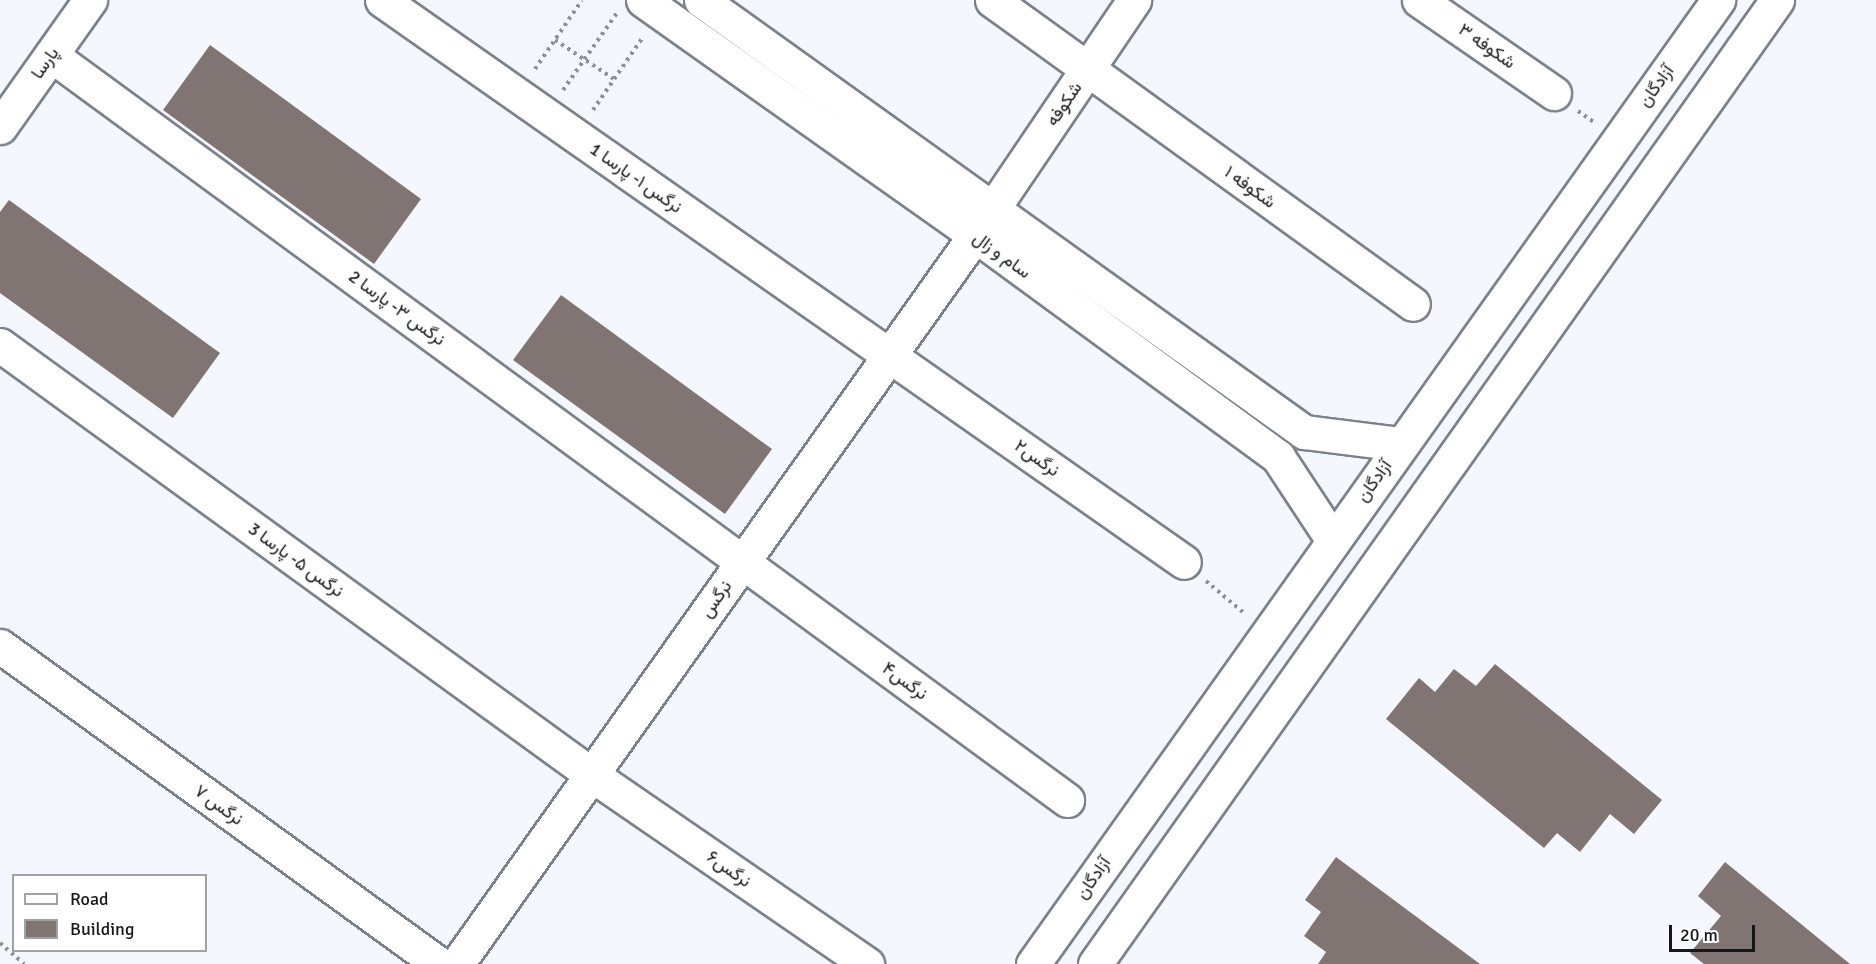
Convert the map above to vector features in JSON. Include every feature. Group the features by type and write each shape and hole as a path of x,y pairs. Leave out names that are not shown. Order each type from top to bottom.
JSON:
{"street":[{"name":"پارسا","path":"0,127 90,0"},
{"name":"نرگس ۱- پارسا 1","path":"382,0 890,355"},
{"name":"سام و زال","path":"701,0 1304,432 1400,444"},
{"name":"شکوفه ۱","path":"992,0 1413,304"},
{"name":"شکوفه","path":"975,235 1134,0"},
{"name":"شکوفه ۳","path":"1419,0 1554,93"},
{"name":"آزادگان","path":"1033,964 1332,539 1718,0"},
{"path":"1068,914 1103,954 1777,0"},
{"name":"سام و زال","path":"641,7 975,235 1278,457 1332,539"},
{"name":"نرگس ۳- پارسا 2","path":"51,55 743,561"},
{"name":"نرگس","path":"457,964 975,235"},
{"name":"نرگس ۵- پارسا 3","path":"0,345 592,775"},
{"name":"نرگس۲","path":"890,355 1184,562"},
{"name":"نرگس۴","path":"743,561 1067,800"},
{"name":"نرگس ۷","path":"0,646 439,964"},
{"name":"نرگس۶","path":"592,775 867,964"}],"path":[{"path":"518,95 582,0"},
{"path":"546,115 584,60 641,7"},
{"path":"575,136 614,80 641,7"},
{"path":"555,40 614,80"},
{"path":"0,943 24,964"}],"building":[{"path":"210,45 421,199 374,264 163,110"},
{"path":"9,200 220,353 173,418 0,293 0,212"},
{"path":"561,295 772,449 725,514 513,360"},
{"path":"1495,664 1662,800 1634,834 1610,814 1580,852 1557,833 1544,848 1386,719 1419,678 1435,692 1454,669 1476,686"},
{"path":"1336,857 1480,964 1318,964 1326,952 1304,936 1321,912 1305,900"},
{"path":"1725,862 1850,964 1704,964 1690,953 1721,916 1698,896"}]}
